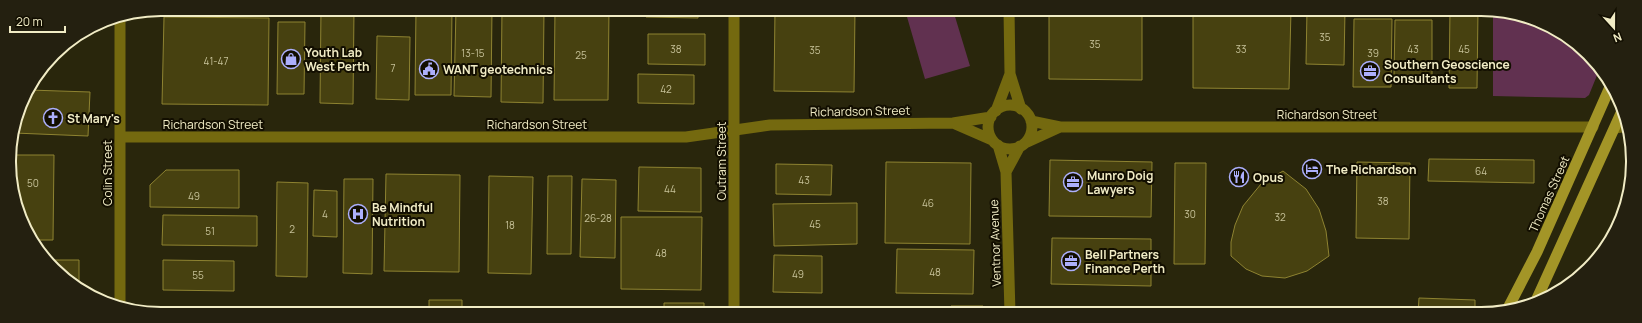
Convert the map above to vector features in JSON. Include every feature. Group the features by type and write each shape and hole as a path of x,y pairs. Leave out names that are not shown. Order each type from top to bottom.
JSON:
{"main road":[{"name":"Thomas Street","path":"1510,304 1537,252 1608,91"},
{"path":"1539,295 1619,118"}],"street":[{"name":"Outram Street","path":"734,16 734,307"},
{"path":"1009,16 1010,74 1021,109"},
{"name":"Colin Street","path":"120,22 120,301"},
{"path":"994,114 1008,106 1021,109 1025,112 1031,121 1031,133 1023,144 1009,149 995,143 988,129 994,114 1010,74"},
{"name":"Richardson Street","path":"120,137 686,137 770,125 953,123 994,114"},
{"name":"Richardson Street","path":"1031,121 1060,127 1593,127"},
{"name":"Richardson Street","path":"953,123 995,143"},
{"name":"Richardson Street","path":"1023,144 1060,127"},
{"path":"1615,128 1622,127"},
{"name":"Ventnor Avenue","path":"995,143 1006,172 1010,307"},
{"name":"Ventnor Avenue","path":"1006,172 1023,144"}],"shaded area":[{"path":"907,16 955,16 970,66 925,79"},
{"path":"1493,16 1518,21 1553,35 1576,52 1597,75 1589,95 1585,98 1493,96"}],"building":[{"path":"321,16 354,16 353,104 320,103"},
{"path":"416,16 452,16 451,95 415,95"},
{"path":"456,16 492,16 491,97 454,96"},
{"path":"502,16 544,16 543,103 501,102"},
{"path":"555,16 609,16 608,100 554,100"},
{"path":"698,16 698,18 646,17"},
{"path":"775,16 855,16 854,92 774,91"},
{"path":"1049,16 1142,16 1142,80 1049,79"},
{"path":"1193,16 1291,16 1289,89 1193,88"},
{"path":"1307,16 1345,16 1344,65 1306,64"},
{"path":"1450,16 1478,16 1477,88 1449,88"},
{"path":"164,17 269,18 268,105 162,104"},
{"path":"1354,19 1392,19 1391,87 1353,87"},
{"path":"1395,20 1432,20 1432,77 1394,77"},
{"path":"278,22 305,22 304,94 277,94"},
{"path":"648,34 705,34 705,65 648,64"},
{"path":"377,36 410,37 409,100 376,99"},
{"path":"638,74 694,75 694,104 638,103"},
{"name":"St Mary's","path":"34,90 90,92 88,136 19,133 27,106"},
{"path":"16,155 54,155 53,240 40,240 27,217 17,180"},
{"path":"1429,159 1534,160 1534,183 1428,181"},
{"path":"1050,160 1152,162 1151,217 1049,216"},
{"path":"886,162 971,163 970,244 885,243"},
{"path":"1357,162 1410,163 1409,239 1356,238"},
{"path":"1175,163 1206,163 1205,264 1174,264"},
{"path":"776,164 832,165 831,195 776,194"},
{"path":"639,167 701,168 701,212 638,211"},
{"path":"166,170 239,170 239,208 150,207 150,185"},
{"path":"1283,171 1306,189 1319,209 1326,231 1329,256 1307,271 1285,278 1262,276 1246,269 1231,256 1231,242 1235,225 1243,206 1261,184"},
{"path":"386,174 460,175 459,272 384,271"},
{"path":"489,176 533,177 531,274 488,273"},
{"path":"548,176 572,176 571,254 547,254"},
{"path":"344,179 373,179 372,274 343,273"},
{"path":"582,179 616,180 615,258 580,257"},
{"path":"277,182 308,183 307,277 276,276"},
{"path":"314,190 337,191 337,237 313,236"},
{"path":"857,203 857,244 774,246 773,204"},
{"path":"163,215 257,216 257,246 162,245"},
{"path":"621,217 702,217 701,290 621,289"},
{"path":"1052,238 1151,239 1151,286 1051,284"},
{"path":"897,249 974,250 973,294 896,293"},
{"path":"774,255 822,256 822,293 773,292"},
{"path":"55,260 79,260 79,281"},
{"path":"163,260 234,261 234,291 163,290"},
{"path":"1419,298 1475,300 1475,307 1418,307"},
{"path":"429,300 462,300 462,307 429,307"},
{"path":"664,303 704,303 704,307 664,307"},
{"path":"951,306 983,306 983,307"}],"place":[{"name":"Youth Lab West Perth","path":"291,59"},
{"name":"WANT geotechnics","path":"429,69"},
{"name":"Southern Geoscience Consultants","path":"1370,71"},
{"name":"St Mary's","path":"53,118"},
{"name":"The Richardson","path":"1312,169"},
{"name":"Opus","path":"1239,177"},
{"name":"Munro Doig Lawyers","path":"1073,182"},
{"name":"Be Mindful Nutrition","path":"358,214"},
{"name":"Bell Partners Finance Perth","path":"1071,261"}]}
